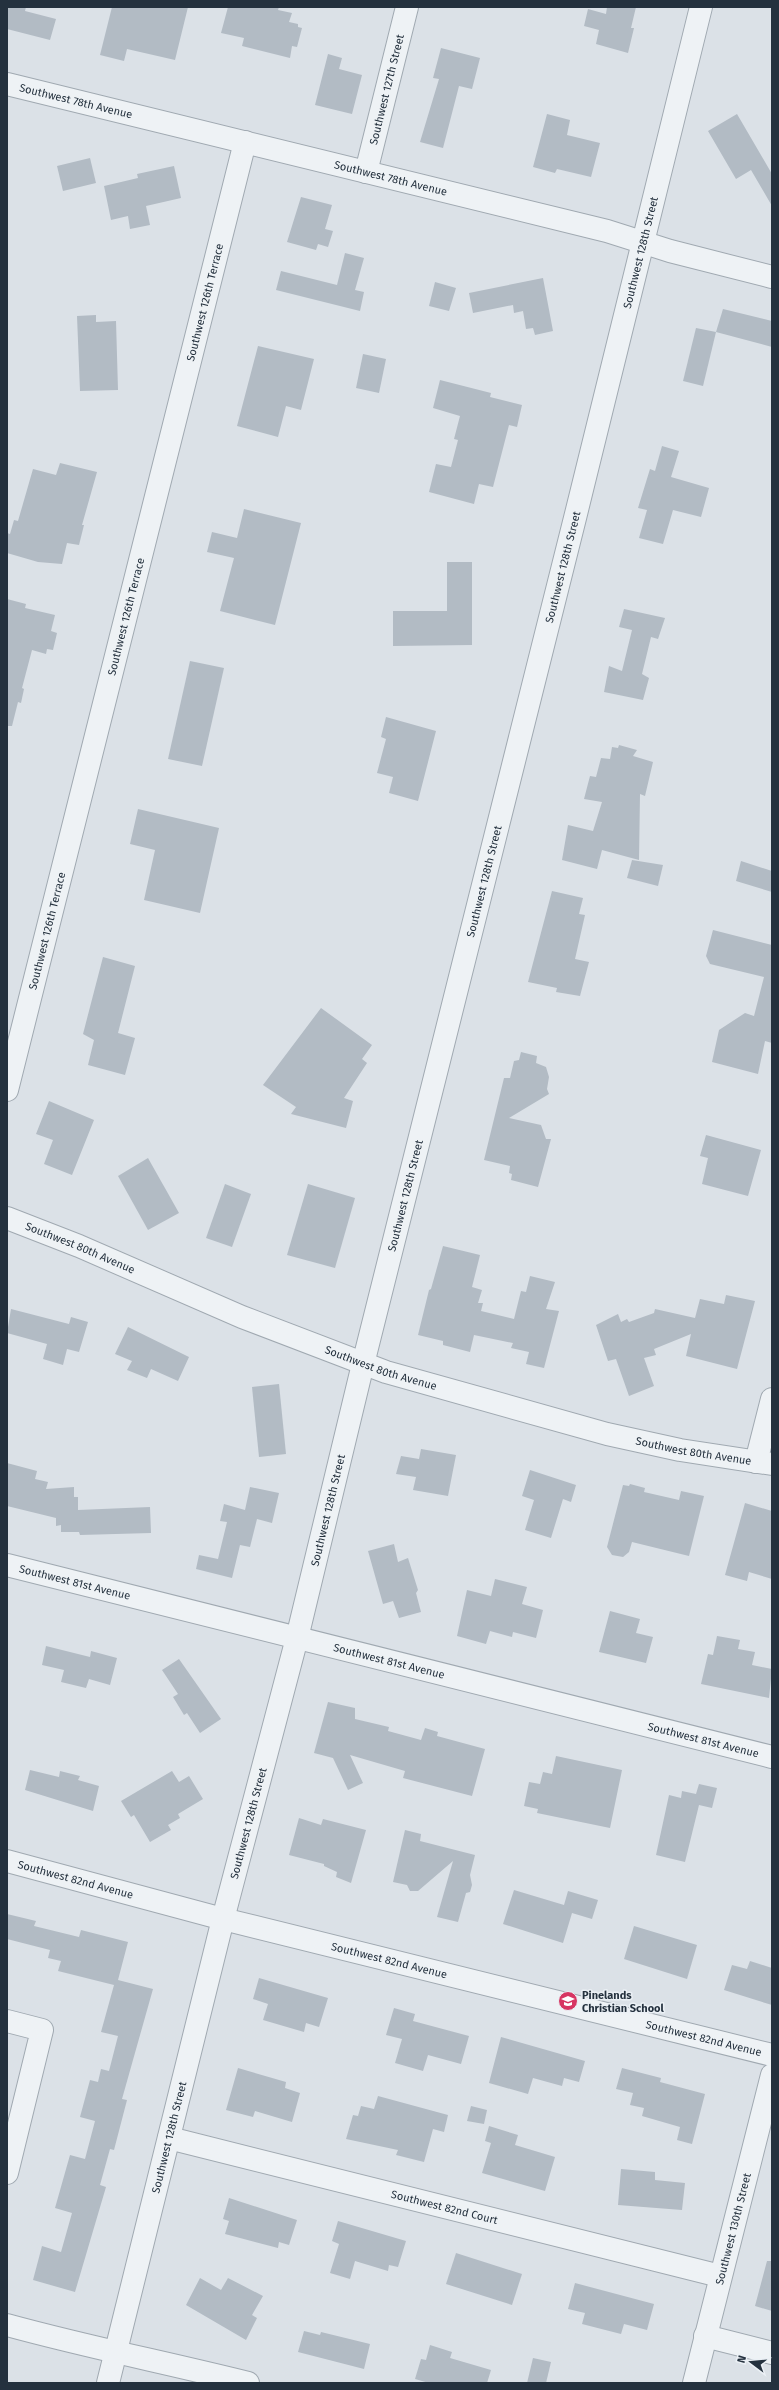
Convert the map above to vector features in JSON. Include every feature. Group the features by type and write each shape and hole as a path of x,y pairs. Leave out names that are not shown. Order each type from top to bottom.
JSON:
{"street":[{"name":"Southwest 127th Street","path":"366,172 407,7"},
{"name":"Southwest 128th Street","path":"108,2383 223,1919 297,1638 362,1364 575,518 701,7"},
{"name":"Southwest 78th Avenue","path":"7,84 607,231 772,277"},
{"name":"Southwest 126th Terrace","path":"7,1090 245,142"},
{"name":"Southwest 80th Avenue","path":"7,1218 79,1246 242,1317 386,1372 607,1434 680,1450 764,1463"},
{"path":"764,1463 772,1399"},
{"name":"Southwest 81st Avenue","path":"7,1565 772,1757"},
{"name":"Southwest 82nd Avenue","path":"7,1861 223,1919 772,2055"},
{"path":"7,2021 42,2030 7,2173"},
{"name":"Southwest 130th Street","path":"694,2383 772,2075"},
{"name":"Southwest 82nd Court","path":"169,2138 720,2276"},
{"path":"7,2326 116,2352 158,2360 248,2383"},
{"path":"705,2336 772,2354"}],"building":[{"path":"7,7 26,7 25,11 56,19 50,40 7,29"},
{"path":"112,7 188,7 175,60 127,49 124,61 100,55"},
{"path":"228,7 279,7 278,10 292,13 289,22 298,24 298,27 302,28 297,47 292,46 290,58 242,46 244,38 221,33"},
{"path":"607,7 636,7 631,28 634,28 628,53 596,44 599,30 584,26 588,9 606,14"},
{"path":"441,48 480,58 472,89 459,86 443,148 420,142 439,79 433,78"},
{"path":"328,54 342,58 339,69 362,75 352,114 315,105"},
{"path":"547,114 570,120 567,135 600,143 591,177 557,169 555,173 533,167"},
{"path":"737,114 772,174 772,206 751,170 736,179 708,131"},
{"path":"90,158 96,183 63,191 57,166"},
{"path":"174,166 181,198 146,206 150,225 130,229 128,216 111,220 104,186 138,178 137,174"},
{"path":"301,197 332,205 325,229 333,231 328,247 318,244 316,250 287,242"},
{"path":"345,253 364,258 355,290 364,292 360,311 276,290 281,271 337,285"},
{"path":"543,278 553,331 535,335 533,328 526,329 523,311 514,313 513,305 473,313 469,293"},
{"path":"435,282 456,288 449,311 429,306"},
{"path":"723,309 772,321 772,347 716,332"},
{"path":"96,315 96,322 116,321 118,390 80,391 77,316"},
{"path":"696,328 716,332 703,386 683,381"},
{"path":"258,346 314,359 301,410 286,406 278,437 237,426"},
{"path":"363,354 386,359 379,393 356,388"},
{"path":"440,380 491,393 490,397 522,405 517,427 509,425 493,487 479,484 474,504 429,492 436,464 451,467 458,440 454,439 460,416 433,408"},
{"path":"662,446 679,451 671,477 709,488 701,517 673,510 663,544 639,538 647,510 638,508 650,469 655,471"},
{"path":"60,463 97,472 82,525 84,525 79,545 67,543 62,564 38,562 7,553 7,533 10,534 14,520 18,521 33,469 56,475"},
{"path":"244,509 301,523 275,625 220,611 234,558 207,552 212,532 237,538"},
{"path":"447,562 472,562 472,645 393,646 393,611 447,611"},
{"path":"7,599 26,604 25,608 55,615 51,631 57,633 53,650 47,649 46,654 32,650 22,688 24,689 21,703 18,702 12,726 7,726"},
{"path":"624,609 665,618 658,639 651,637 642,674 649,678 643,700 604,692 609,666 622,671 632,630 619,627"},
{"path":"190,661 224,668 202,766 168,759"},
{"path":"386,717 436,731 418,801 389,793 393,777 377,773 386,739 381,737"},
{"path":"619,745 637,750 633,756 653,762 645,796 640,794 639,860 602,850 597,869 562,860 568,825 593,831 602,802 584,799 590,776 596,777 601,758 610,759 612,747 618,748"},
{"path":"138,809 219,828 200,913 144,900 155,850 130,844"},
{"path":"632,860 663,865 658,886 627,878"},
{"path":"741,861 772,871 772,892 736,881"},
{"path":"552,891 583,898 579,914 585,915 575,959 589,962 580,996 556,992 557,988 528,982"},
{"path":"713,930 772,945 772,1043 765,1041 758,1074 712,1062 719,1030 745,1013 754,1016 764,977 710,964 706,956"},
{"path":"103,957 135,966 118,1033 135,1038 125,1075 88,1065 94,1040 83,1034"},
{"path":"321,1008 372,1045 362,1059 367,1063 344,1098 353,1101 346,1128 291,1114 296,1107 263,1085"},
{"path":"521,1052 537,1056 536,1063 546,1067 549,1077 547,1089 549,1094 509,1118 541,1125 546,1139 551,1139 538,1187 511,1180 512,1174 509,1173 510,1166 484,1160 504,1078 510,1078 514,1061 519,1060"},
{"path":"49,1101 94,1120 72,1175 44,1164 53,1140 36,1134"},
{"path":"706,1135 761,1150 748,1196 702,1184 708,1158 700,1156"},
{"path":"148,1158 179,1213 148,1230 118,1176"},
{"path":"225,1184 251,1194 232,1247 206,1238"},
{"path":"308,1184 355,1198 335,1268 287,1255"},
{"path":"443,1246 480,1255 472,1287 482,1290 478,1303 483,1303 481,1311 514,1319 521,1291 526,1292 530,1276 555,1282 546,1309 559,1311 544,1368 526,1364 529,1352 511,1348 513,1343 474,1335 470,1352 443,1345 443,1341 418,1335 429,1290 431,1289"},
{"path":"726,1295 755,1301 737,1369 686,1356 691,1334 654,1349 656,1355 644,1358 654,1386 629,1396 616,1359 608,1361 596,1325 618,1314 621,1322 627,1319 629,1322 654,1313 655,1309 695,1318 700,1299 724,1304"},
{"path":"11,1309 69,1324 71,1317 88,1322 79,1352 67,1349 63,1365 43,1359 47,1344 7,1333"},
{"path":"128,1327 189,1357 178,1381 151,1369 147,1378 127,1370 132,1361 115,1354"},
{"path":"279,1384 286,1454 259,1457 252,1387"},
{"path":"421,1449 456,1455 448,1496 413,1490 416,1477 396,1474 401,1456 419,1459"},
{"path":"7,1463 37,1471 35,1479 48,1482 46,1489 74,1487 74,1497 78,1497 78,1510 150,1507 151,1533 80,1535 79,1532 61,1532 61,1525 56,1526 56,1518 7,1506"},
{"path":"530,1470 576,1485 571,1502 563,1499 551,1538 525,1530 534,1500 522,1496"},
{"path":"630,1484 645,1488 644,1492 679,1500 681,1491 704,1496 689,1556 632,1542 629,1552 623,1557 612,1555 607,1547 623,1485 629,1486"},
{"path":"250,1487 279,1493 272,1523 257,1519 250,1547 240,1545 232,1578 196,1569 199,1555 218,1559 227,1522 220,1521 224,1504 245,1510"},
{"path":"745,1503 772,1511 772,1579 749,1572 747,1581 725,1575"},
{"path":"394,1544 398,1562 408,1558 418,1590 416,1593 421,1612 399,1618 393,1601 383,1604 368,1551"},
{"path":"495,1579 527,1587 522,1604 543,1610 536,1638 513,1632 512,1637 490,1631 486,1644 457,1636 467,1590 491,1596"},
{"path":"610,1611 640,1619 636,1633 653,1637 646,1663 599,1652"},
{"path":"717,1636 740,1640 738,1649 755,1652 752,1665 772,1669 769,1698 701,1684 708,1654 713,1655"},
{"path":"46,1646 90,1657 91,1651 117,1658 110,1685 89,1679 86,1688 61,1682 64,1670 42,1665"},
{"path":"179,1659 221,1719 200,1733 187,1713 184,1715 173,1697 178,1694 162,1670"},
{"path":"328,1702 355,1708 355,1719 389,1727 388,1731 421,1740 425,1728 438,1732 437,1736 485,1749 472,1796 403,1778 405,1771 350,1755 363,1783 348,1790 333,1758 314,1753"},
{"path":"556,1756 622,1770 610,1828 537,1813 538,1809 524,1806 529,1782 540,1784 543,1772 552,1774"},
{"path":"30,1770 59,1777 60,1771 80,1776 78,1780 99,1786 93,1811 25,1790"},
{"path":"172,1771 179,1782 189,1776 203,1799 178,1814 180,1818 168,1825 171,1830 150,1842 134,1815 131,1817 121,1801"},
{"path":"699,1784 717,1788 712,1808 699,1805 685,1862 656,1855 669,1795 681,1798 682,1791 696,1794"},
{"path":"299,1818 321,1825 323,1819 366,1830 351,1883 336,1877 337,1872 324,1866 324,1864 289,1855"},
{"path":"405,1830 421,1834 420,1841 475,1855 470,1875 472,1885 470,1892 466,1893 458,1922 437,1917 453,1861 418,1891 410,1891 407,1885 393,1882"},
{"path":"514,1890 564,1905 568,1891 598,1900 592,1919 572,1913 563,1943 503,1924"},
{"path":"7,1914 36,1921 34,1926 79,1937 81,1930 128,1942 118,1980 153,1989 122,2099 127,2100 114,2150 110,2149 100,2185 106,2187 75,2292 33,2280 42,2246 61,2252 72,2213 55,2208 70,2155 85,2159 95,2121 80,2117 90,2080 98,2082 101,2069 109,2071 118,2036 101,2032 114,1985 58,1971 61,1961 48,1958 50,1950 7,1939"},
{"path":"634,1926 697,1945 687,1979 624,1959"},
{"path":"750,1961 772,1968 772,2005 724,1990 732,1965 747,1969"},
{"path":"259,1978 328,1998 319,2027 306,2023 304,2032 263,2020 268,2004 253,1999"},
{"path":"394,2008 415,2014 413,2021 469,2036 461,2064 428,2055 423,2071 395,2063 402,2039 386,2035"},
{"path":"501,2037 585,2061 579,2082 564,2078 562,2086 533,2078 528,2094 489,2083"},
{"path":"238,2068 286,2082 285,2088 300,2093 292,2122 255,2111 253,2117 226,2110"},
{"path":"622,2068 661,2078 660,2082 705,2094 692,2144 677,2140 680,2127 642,2116 644,2108 630,2105 633,2093 616,2089"},
{"path":"378,2096 448,2115 444,2132 433,2129 424,2162 396,2155 398,2150 346,2139 353,2115 358,2116 361,2106 374,2109"},
{"path":"471,2106 487,2110 484,2124 467,2121"},
{"path":"489,2126 518,2135 515,2145 555,2157 545,2191 482,2173 491,2143 485,2141"},
{"path":"621,2169 655,2172 655,2180 685,2183 682,2210 618,2205"},
{"path":"229,2198 297,2220 289,2245 279,2242 278,2248 225,2234 229,2221 223,2219"},
{"path":"338,2221 406,2241 398,2267 389,2265 388,2271 355,2261 350,2279 330,2273 339,2244 332,2241"},
{"path":"456,2253 522,2274 512,2305 446,2284"},
{"path":"767,2261 772,2261 772,2311 755,2306"},
{"path":"200,2278 221,2290 228,2278 263,2296 252,2315 257,2318 246,2340 186,2305"},
{"path":"575,2283 654,2304 647,2330 624,2324 621,2334 582,2324 585,2313 568,2309"},
{"path":"304,2331 320,2335 321,2332 370,2344 364,2369 298,2352"},
{"path":"430,2345 452,2352 450,2358 491,2370 487,2383 429,2383 415,2379 421,2359 426,2360"},
{"path":"533,2358 551,2362 546,2383 527,2383"}],"place":[{"name":"Pinelands Christian School","path":"568,2001"}]}
